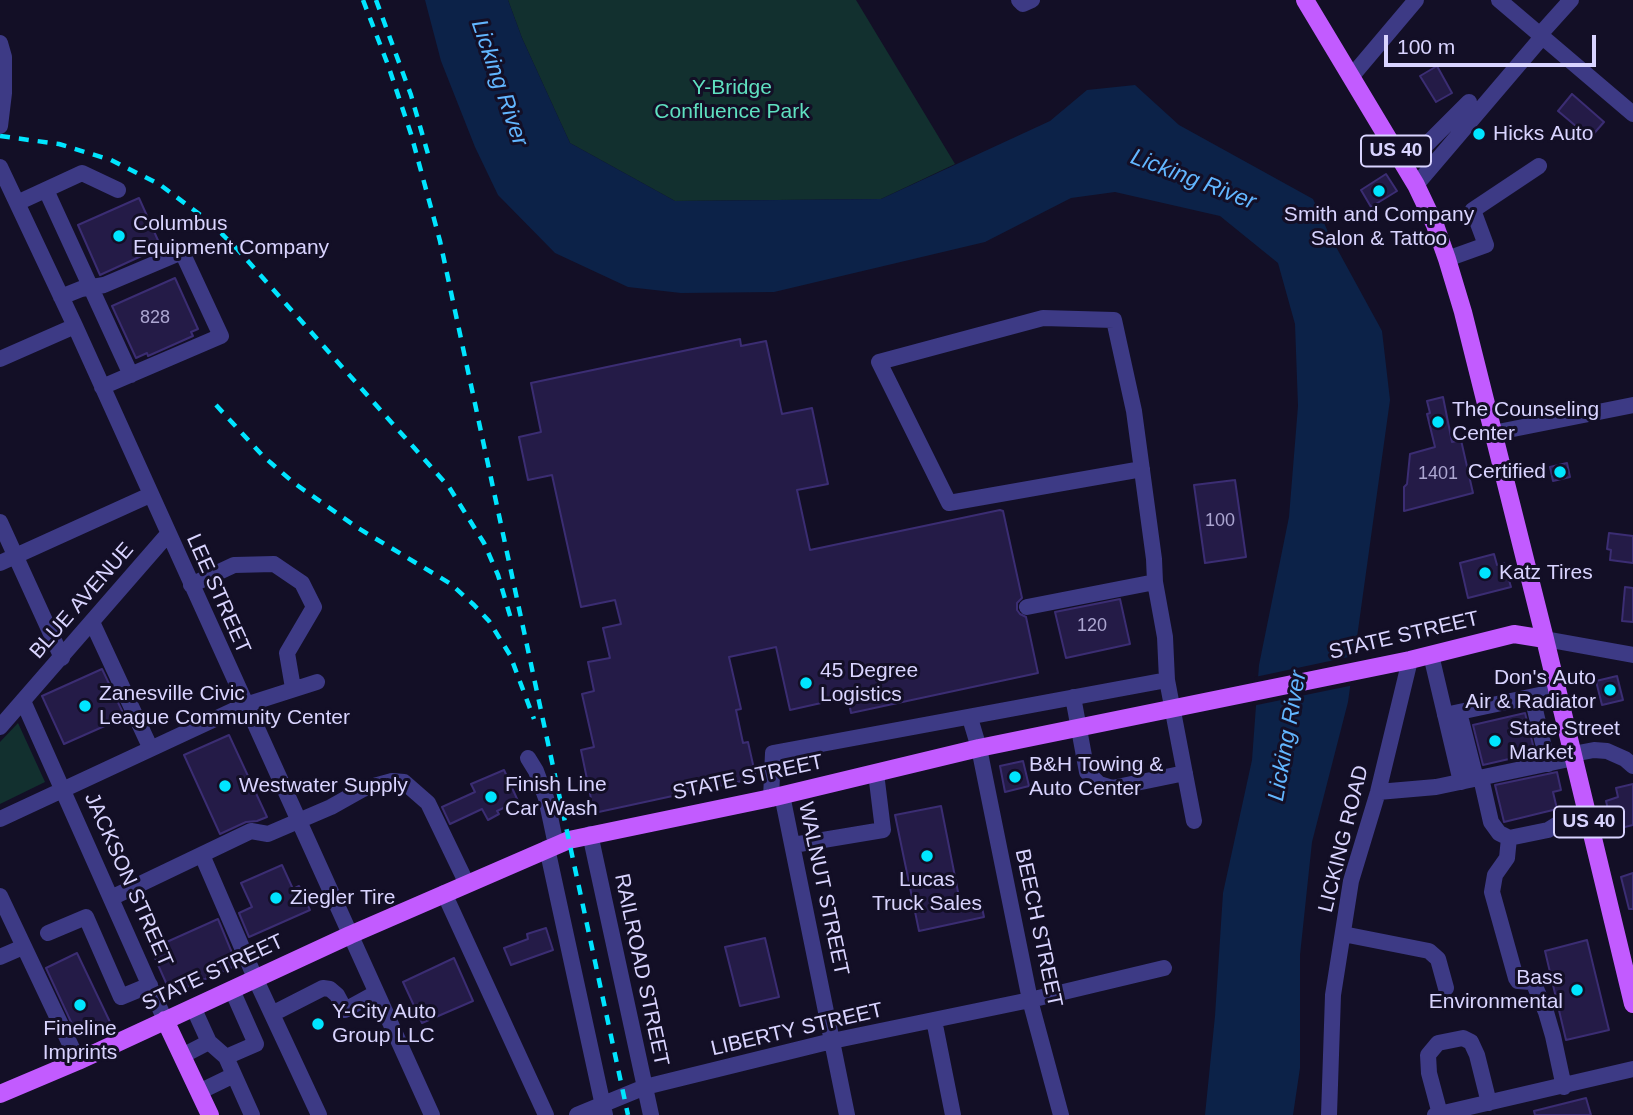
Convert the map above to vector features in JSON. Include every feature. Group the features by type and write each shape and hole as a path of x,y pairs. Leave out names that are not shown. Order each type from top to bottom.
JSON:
{"main road":[{"name":"US 40","path":"1305,0 1416,185 1447,259 1463,312 1558,691 1633,1004"},
{"name":"STATE STREET","path":"0,1094 551,846 590,834 776,797 979,748 1402,661 1514,634 1545,639"},
{"name":"JACKSON STREET","path":"165,1020 210,1115"}],"street":[{"path":"1351,77 1416,0"},
{"path":"1499,0 1633,114"},
{"path":"1416,185 1571,0"},
{"path":"0,126 4,93 1,55"},
{"path":"1402,160 1424,147 1469,102"},
{"path":"1447,259 1486,245 1473,210 1539,166"},
{"name":"LEE STREET","path":"0,167 75,326 432,1115"},
{"path":"17,203 82,173 118,190"},
{"path":"46,190 131,375"},
{"path":"61,297 81,289 104,285 182,252 221,336 102,387"},
{"path":"1142,469 950,503 878,362 1043,317 1114,320 1134,411 1142,469 1155,582 1165,637 1167,680 1194,821"},
{"path":"0,359 75,326"},
{"path":"1493,433 1633,405"},
{"path":"0,563 150,495"},
{"path":"0,522 62,658"},
{"name":"BLUE AVENUE","path":"0,727 168,534"},
{"path":"191,585 234,565 274,564 302,583 314,607 287,653 293,688"},
{"path":"1027,607 1155,582"},
{"path":"92,622 150,747"},
{"path":"1545,639 1633,654"},
{"path":"1431,654 1473,780 1491,822 1499,833 1509,838 1548,830 1569,817 1587,813"},
{"name":"LICKING ROAD","path":"1329,1115 1333,995 1351,881 1378,792 1402,661"},
{"path":"970,718 1167,680"},
{"path":"0,819 245,705 317,682"},
{"path":"1452,713 1558,691"},
{"path":"1073,697 1087,772 1099,784 1112,788 1185,773"},
{"path":"1532,697 1548,764"},
{"name":"JACKSON STREET","path":"23,701 165,1020"},
{"name":"BEECH STREET","path":"970,718 979,748 1030,1000 1060,1115"},
{"name":"WALNUT STREET","path":"847,1115 793,845 776,797 773,753 970,718"},
{"path":"1378,792 1436,787 1473,780 1548,764 1594,750 1607,751 1633,766"},
{"path":"528,758 546,798 551,846 603,1109"},
{"path":"793,845 883,830 876,773"},
{"path":"111,898 251,831 268,834 299,822 363,789 392,781 404,782 428,803 467,884"},
{"name":"RAILROAD STREET","path":"590,834 651,1115"},
{"path":"1509,838 1507,858 1495,875 1492,892 1516,978 1518,981 1534,984 1545,1013 1564,1087"},
{"path":"202,855 318,1115"},
{"path":"444,894 546,1115"},
{"path":"0,896 78,1061"},
{"path":"48,933 86,917 121,997 150,985"},
{"path":"1343,934 1429,951 1438,959 1446,988"},
{"path":"0,957 23,947"},
{"name":"LIBERTY STREET","path":"577,1115 603,1109 645,1087 832,1041 1030,1000 1164,968"},
{"path":"272,1014 323,988 330,989 337,995 345,1010 376,993"},
{"path":"226,1057 256,1044 232,990"},
{"path":"193,1007 209,1042 226,1057 252,1115"},
{"path":"934,1020 953,1115"},
{"path":"1489,1103 1471,1042 1463,1038 1438,1043 1428,1055 1438,1114 1564,1087 1633,1069"},
{"path":"182,1056 209,1042"},
{"path":"199,1092 234,1075"}],"green space":[{"name":"Y-Bridge Confluence Park","path":"508,0 856,0 955,164 881,199 675,201 570,143 522,38"},
{"path":"18,723 45,782 0,804 0,742"}],"water":[{"name":"Licking River","path":"425,0 508,0 522,38 570,143 675,201 881,199 1050,121 1087,90 1135,85 1179,125 1313,199 1382,331 1390,400 1348,702 1312,842 1300,955 1300,1068 1293,1115 1205,1115 1223,893 1252,760 1259,665 1289,517 1298,406 1295,324 1278,263 1220,216 1115,192 1071,198 985,242 774,292 681,293 628,287 555,253 498,195 475,147 441,61"}],"pier":[{"path":"1358,655 1354,685 1252,706 1255,677"}],"building":[{"path":"1437,66 1452,93 1436,102 1420,76"},
{"path":"1572,94 1604,122 1590,138 1558,111"},
{"name":"Smith and Company Salon & Tattoo","path":"1386,174 1397,191 1371,207 1361,190"},
{"name":"Columbus Equipment Company","path":"139,198 161,247 100,275 78,225"},
{"path":"175,278 198,329 191,332 193,336 148,356 147,353 136,358 112,306"},
{"path":"740,339 741,346 766,341 782,414 812,408 828,484 797,490 810,550 1003,511 1022,598 1017,603 1017,610 1026,617 1038,673 851,713 848,697 790,710 776,647 729,657 741,709 736,710 743,743 748,742 756,778 594,813 581,750 594,747 582,694 594,691 588,662 610,658 603,628 621,624 615,600 581,607 552,475 528,480 519,437 541,432 531,383"},
{"path":"1443,397 1452,442 1461,440 1473,493 1404,511 1404,487 1407,484 1410,454 1435,447 1427,414 1430,413 1427,401"},
{"name":"Certified","path":"1567,463 1570,477 1553,481 1550,467"},
{"path":"1235,480 1246,557 1205,563 1194,485"},
{"path":"1609,533 1633,536 1633,563 1610,560 1611,550 1607,549"},
{"name":"Katz Tires","path":"1494,554 1497,565 1504,563 1511,587 1468,598 1460,563"},
{"path":"1625,587 1633,588 1633,622 1622,621"},
{"path":"1120,599 1130,644 1066,658 1055,612"},
{"name":"Zanesville Civic League Community Center","path":"102,669 125,717 64,744 42,696"},
{"name":"Don's Auto Air & Radiator","path":"1617,676 1623,700 1602,705 1596,681"},
{"name":"State Street Market","path":"1525,713 1535,753 1483,765 1473,725"},
{"name":"Westwater Supply","path":"229,735 267,817 246,822 220,834 184,755"},
{"name":"B&H Towing & Auto Center","path":"1023,761 1029,786 1005,792 1000,766"},
{"name":"Finish Line Car Wash","path":"504,770 518,801 497,811 499,814 488,820 482,809 450,824 442,807 475,792 471,784"},
{"path":"1557,772 1561,790 1553,792 1557,809 1504,822 1495,785"},
{"path":"1633,784 1633,825 1613,830 1606,801 1618,797 1616,788"},
{"name":"Lucas Truck Sales","path":"941,806 960,902 980,898 984,917 919,931 895,815"},
{"name":"Ziegler Tire","path":"282,865 293,889 299,886 310,910 249,937 239,913 252,907 241,883"},
{"path":"1633,873 1633,909 1629,909 1621,877"},
{"path":"218,919 237,965 171,994 151,949"},
{"path":"546,928 553,950 511,965 504,948 528,939 527,934"},
{"path":"765,938 779,997 740,1006 725,947"},
{"name":"Bass Environmental","path":"1587,940 1609,1030 1566,1040 1545,951"},
{"name":"Fineline Imprints","path":"77,953 110,1022 78,1037 46,968"},
{"path":"454,958 473,1001 422,1023 403,982"},
{"path":"1586,1098 1591,1115 1535,1115 1534,1111"}],"railway":[{"path":"363,0 411,134 440,241 628,1115"},
{"path":"376,0 411,95 428,154"},
{"path":"0,136 59,144 111,160 159,184 210,222 449,487 484,543 498,575 511,619"},
{"path":"216,405 263,456 294,483 358,528 451,584 474,605 489,621 510,655 534,719"}],"place":[{"name":"Hicks Auto","path":"1479,134"},
{"name":"Smith and Company Salon & Tattoo","path":"1379,191"},
{"name":"Columbus Equipment Company","path":"119,236"},
{"name":"The Counseling Center","path":"1438,422"},
{"name":"Certified","path":"1560,472"},
{"name":"Katz Tires","path":"1485,573"},
{"name":"45 Degree Logistics","path":"806,683"},
{"name":"Don's Auto Air & Radiator","path":"1610,690"},
{"name":"Zanesville Civic League Community Center","path":"85,706"},
{"name":"State Street Market","path":"1495,741"},
{"name":"B&H Towing & Auto Center","path":"1015,777"},
{"name":"Westwater Supply","path":"225,786"},
{"name":"Finish Line Car Wash","path":"491,797"},
{"name":"Lucas Truck Sales","path":"927,856"},
{"name":"Ziegler Tire","path":"276,898"},
{"name":"Bass Environmental","path":"1577,990"},
{"name":"Fineline Imprints","path":"80,1005"},
{"name":"Y-City Auto Group LLC","path":"318,1024"}]}
